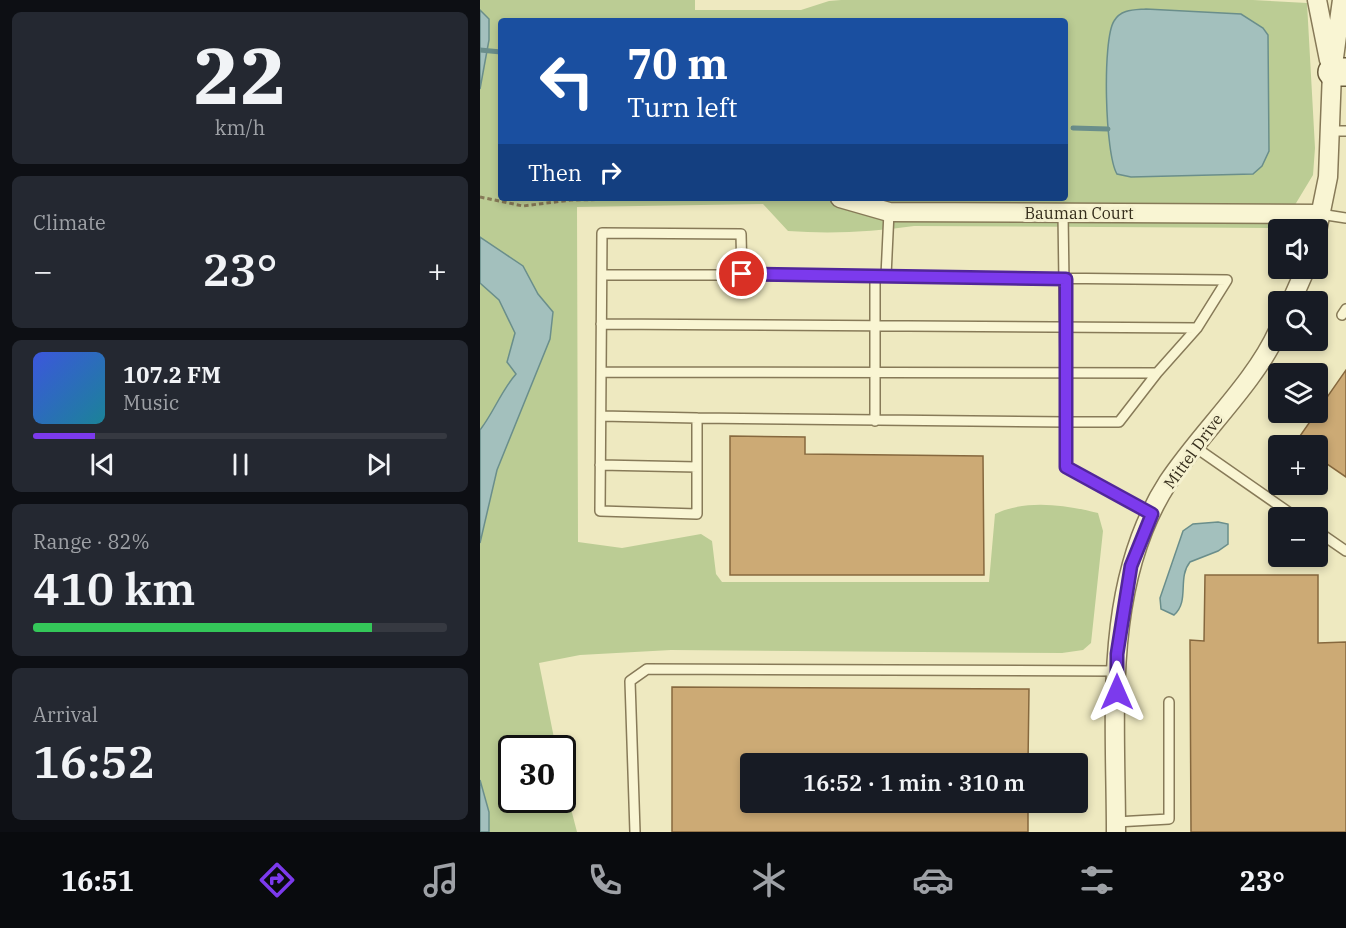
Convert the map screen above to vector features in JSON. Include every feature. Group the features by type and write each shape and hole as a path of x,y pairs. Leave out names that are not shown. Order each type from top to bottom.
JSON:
{"street":[{"path":"1317,0 1339,72"},
{"path":"1320,219 1338,131 1342,0"},
{"name":"Bauman Court","path":"850,201 889,212 1063,213 1268,220"},
{"name":"Mittel Drive","path":"1116,827 1117,671 1131,566 1152,514 1169,481 1268,348"}],"lane":[{"path":"886,276 889,212"},
{"path":"1063,213 1066,279 1066,467 1152,514"},
{"path":"1328,221 1346,218"},
{"path":"697,418 697,514 600,511 602,233 741,234 742,274"},
{"path":"601,416 1119,423 1157,373 1197,328 1227,280 742,274 602,275"},
{"path":"875,276 875,421"},
{"path":"601,324 1197,328"},
{"path":"601,372 1157,373"},
{"path":"1195,447 1281,507"},
{"path":"600,465 697,466"},
{"path":"1328,539 1346,551"},
{"path":"635,832 630,681 647,669 1117,671"},
{"path":"1116,827 1169,819 1169,702"}],"path":[{"path":"482,198 523,206 563,201"}],"green space":[{"path":"480,0 695,0 695,10 801,10 829,1 841,0 1253,0 1307,3 1315,148 1313,175 1286,219 1268,219 1268,228 914,226 851,232 804,232 788,231 763,204 577,207 578,542 622,548 701,534 712,541 716,574 722,582 989,582 995,514 1007,509 1033,505 1086,510 1098,513 1103,531 1091,643 1083,650 1062,653 671,650 580,655 539,663 553,735 498,735 498,813 572,813 577,832 480,832"}],"water":[{"path":"1146,9 1241,14 1263,28 1268,35 1269,151 1262,166 1253,174 1131,177 1117,174 1110,145 1106,98 1110,32 1114,21 1120,14"},
{"path":"480,10 489,19 489,40 480,89"},
{"path":"480,237 523,266 538,294 553,312 550,339 497,470 480,543 480,430 516,374 507,362 515,333 499,300 480,283"},
{"path":"1218,522 1228,524 1228,544 1218,551 1190,562 1184,575 1183,596 1179,609 1174,615 1161,609 1160,598 1183,531 1193,524"},
{"path":"480,780 489,812 489,832 480,832"}],"building":[{"path":"1346,370 1346,477 1328,465 1328,435 1301,435 1309,423 1328,423 1328,396"},
{"path":"730,436 805,437 805,454 983,456 984,575 730,575"},
{"path":"1205,575 1318,575 1318,643 1346,642 1346,832 1191,832 1190,640 1204,641"},
{"path":"672,687 1029,689 1028,753 740,753 740,813 1028,813 1028,832 672,832"}],"waterway":[{"path":"480,50 498,52"},
{"path":"1073,128 1108,129"}],"route":[{"path":"742,274 1066,279 1066,467 1152,514 1131,566 1117,654 1117,692"}]}
